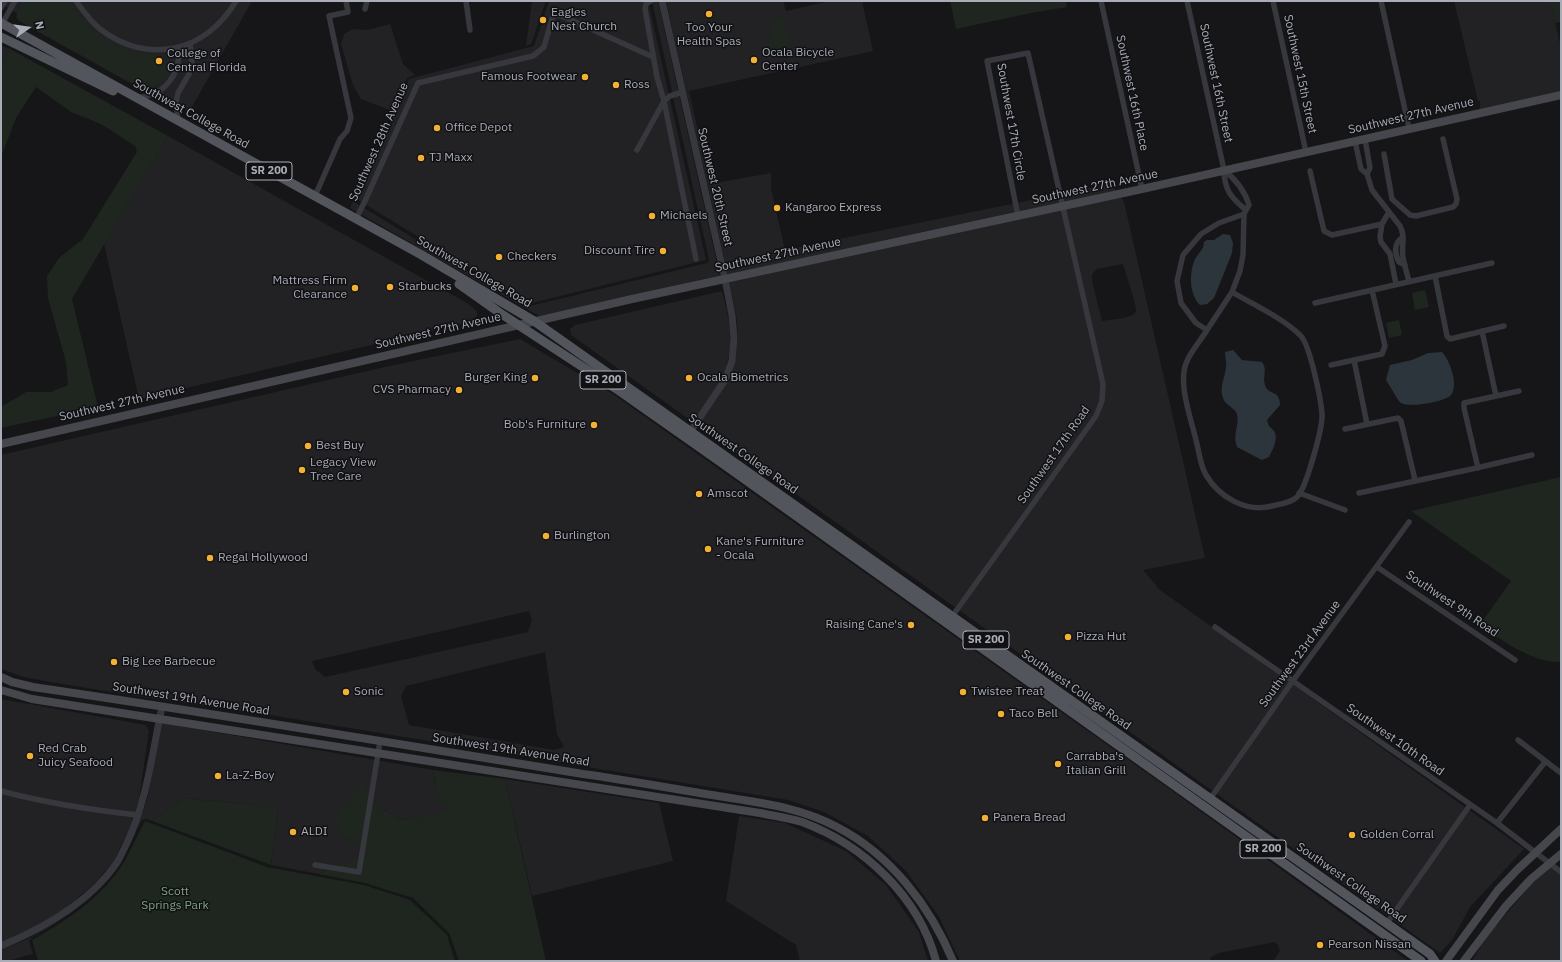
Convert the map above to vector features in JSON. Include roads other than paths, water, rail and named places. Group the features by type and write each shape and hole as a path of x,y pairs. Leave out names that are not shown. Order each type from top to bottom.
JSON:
{"main road":[{"name":"Southwest College Road","path":"2,23 420,254 534,321 688,434 950,620 1421,961"},
{"name":"Southwest College Road","path":"1,37 133,100 437,268 500,314 688,434"},
{"name":"Southwest 27th Avenue","path":"1,444 534,321 1142,190 1409,128 1561,95"},
{"name":"Southwest College Road","path":"950,620 1210,799 1430,954 1436,961"},
{"name":"Southwest 19th Avenue Road","path":"1,677 12,682 40,688 776,805 808,814 838,827 870,847 908,884 940,934 953,961"},
{"path":"1,681 30,689 40,688"},
{"name":"Southwest 19th Avenue Road","path":"1,690 32,699 760,813 802,822 841,841 878,869 904,897 918,917 928,936 936,961"},
{"path":"1446,961 1498,890 1561,829"},
{"path":"1464,961 1509,903 1531,879 1561,854"}],"street":[{"path":"1,8 5,1"},
{"path":"2,23 15,1"},
{"path":"76,1 87,17 99,29 119,41 148,50 178,48 211,32 224,20 236,1"},
{"path":"315,196 340,139 347,131 351,118 329,16 348,12 346,1"},
{"path":"365,9 368,1"},
{"path":"466,1 470,30"},
{"path":"651,1 646,4 645,10 653,57 664,101 696,258"},
{"name":"Southwest 20th Street","path":"662,1 725,279 732,315 734,338 732,361 725,380 688,434"},
{"name":"Southwest 16th Place","path":"1101,1 1142,190"},
{"name":"Southwest 16th Street","path":"1187,1 1224,170 1224,182 1233,198"},
{"name":"Southwest 15th Street","path":"1273,1 1306,152"},
{"path":"1381,1 1409,128"},
{"name":"Southwest 28th Avenue","path":"356,219 418,83 533,56 544,47 553,16 560,15 653,57"},
{"path":"178,121 176,102 178,93 189,74 192,62 190,43"},
{"path":"136,97 147,97 155,94 168,84 175,74 179,56 178,48"},
{"name":"Southwest 17th Circle","path":"1018,216 987,61 1028,53 1063,206"},
{"path":"636,150 664,101 670,96 682,92"},
{"path":"1365,139 1370,168 1367,174"},
{"path":"1384,154 1392,199 1410,215 1416,216 1453,207 1456,204 1457,199 1443,139"},
{"path":"1355,141 1361,169 1367,174 1372,190 1400,226 1403,237 1402,255 1409,281"},
{"path":"1224,170 1233,177 1247,198 1249,204 1245,212 1243,255 1240,271 1232,292 1187,361 1183,379 1205,474 1218,491 1242,505 1261,509 1287,503 1297,497 1300,493 1319,435 1322,415 1309,353 1302,337 1287,324 1232,292"},
{"path":"1310,170 1324,230 1328,233 1332,235 1382,224"},
{"path":"1242,191 1233,198 1245,212"},
{"path":"1383,206 1392,199"},
{"name":"Southwest 17th Road","path":"950,620 1096,416 1102,401 1103,384 1063,206"},
{"path":"1207,330 1196,323 1180,303 1177,281 1183,255 1201,234 1219,223 1245,212"},
{"path":"1389,212 1382,224 1380,237 1381,242 1389,252 1396,284"},
{"path":"1316,303 1492,263"},
{"path":"1435,276 1447,336 1450,339 1504,326"},
{"path":"1331,365 1382,354 1384,351 1385,346 1372,290"},
{"path":"1482,331 1496,396"},
{"path":"1354,360 1367,424"},
{"path":"1478,468 1464,403 1518,391"},
{"path":"1345,429 1398,418 1401,421 1415,480"},
{"path":"1360,493 1415,480 1478,468 1532,454"},
{"path":"1300,493 1345,510"},
{"name":"Southwest 23rd Avenue","path":"1210,799 1292,682 1409,522"},
{"name":"Southwest 9th Road","path":"1377,567 1515,660"},
{"name":"Southwest 10th Road","path":"1215,627 1292,682 1497,823 1561,872"},
{"path":"1,946 26,936 67,912 98,885 116,864 132,831 143,800 162,707"},
{"path":"1518,740 1561,773"},
{"path":"315,865 359,872 380,741"},
{"path":"1497,823 1545,762"},
{"path":"1,791 56,804 138,815"},
{"path":"1387,924 1470,805"}],"place":[{"name":"Too Your Health Spas","path":"709,14"},
{"name":"Eagles Nest Church","path":"543,20"},
{"name":"Ocala Bicycle Center","path":"754,60"},
{"name":"College of Central Florida","path":"159,61"},
{"name":"Famous Footwear","path":"585,77"},
{"name":"Ross","path":"616,85"},
{"name":"Office Depot","path":"437,128"},
{"name":"TJ Maxx","path":"421,158"},
{"name":"Kangaroo Express","path":"777,208"},
{"name":"Michaels","path":"652,216"},
{"name":"Discount Tire","path":"663,251"},
{"name":"Checkers","path":"499,257"},
{"name":"Starbucks","path":"390,287"},
{"name":"Mattress Firm Clearance","path":"355,288"},
{"name":"Burger King","path":"535,378"},
{"name":"Ocala Biometrics","path":"689,378"},
{"name":"CVS Pharmacy","path":"459,390"},
{"name":"Bob's Furniture","path":"594,425"},
{"name":"Best Buy","path":"308,446"},
{"name":"Legacy View Tree Care","path":"302,470"},
{"name":"Amscot","path":"699,494"},
{"name":"Burlington","path":"546,536"},
{"name":"Kane's Furniture - Ocala","path":"708,549"},
{"name":"Regal Hollywood","path":"210,558"},
{"name":"Raising Cane's","path":"911,625"},
{"name":"Pizza Hut","path":"1068,637"},
{"name":"Big Lee Barbecue","path":"114,662"},
{"name":"Sonic","path":"346,692"},
{"name":"Twistee Treat","path":"963,692"},
{"name":"Taco Bell","path":"1001,714"},
{"name":"Red Crab Juicy Seafood","path":"30,756"},
{"name":"Carrabba's Italian Grill","path":"1058,764"},
{"name":"La-Z-Boy","path":"218,776"},
{"name":"Panera Bread","path":"985,818"},
{"name":"ALDI","path":"293,832"},
{"name":"Golden Corral","path":"1352,835"},
{"name":"Pearson Nissan","path":"1320,945"}],"park label":[{"name":"Scott Springs Park","path":"175,899"}]}
